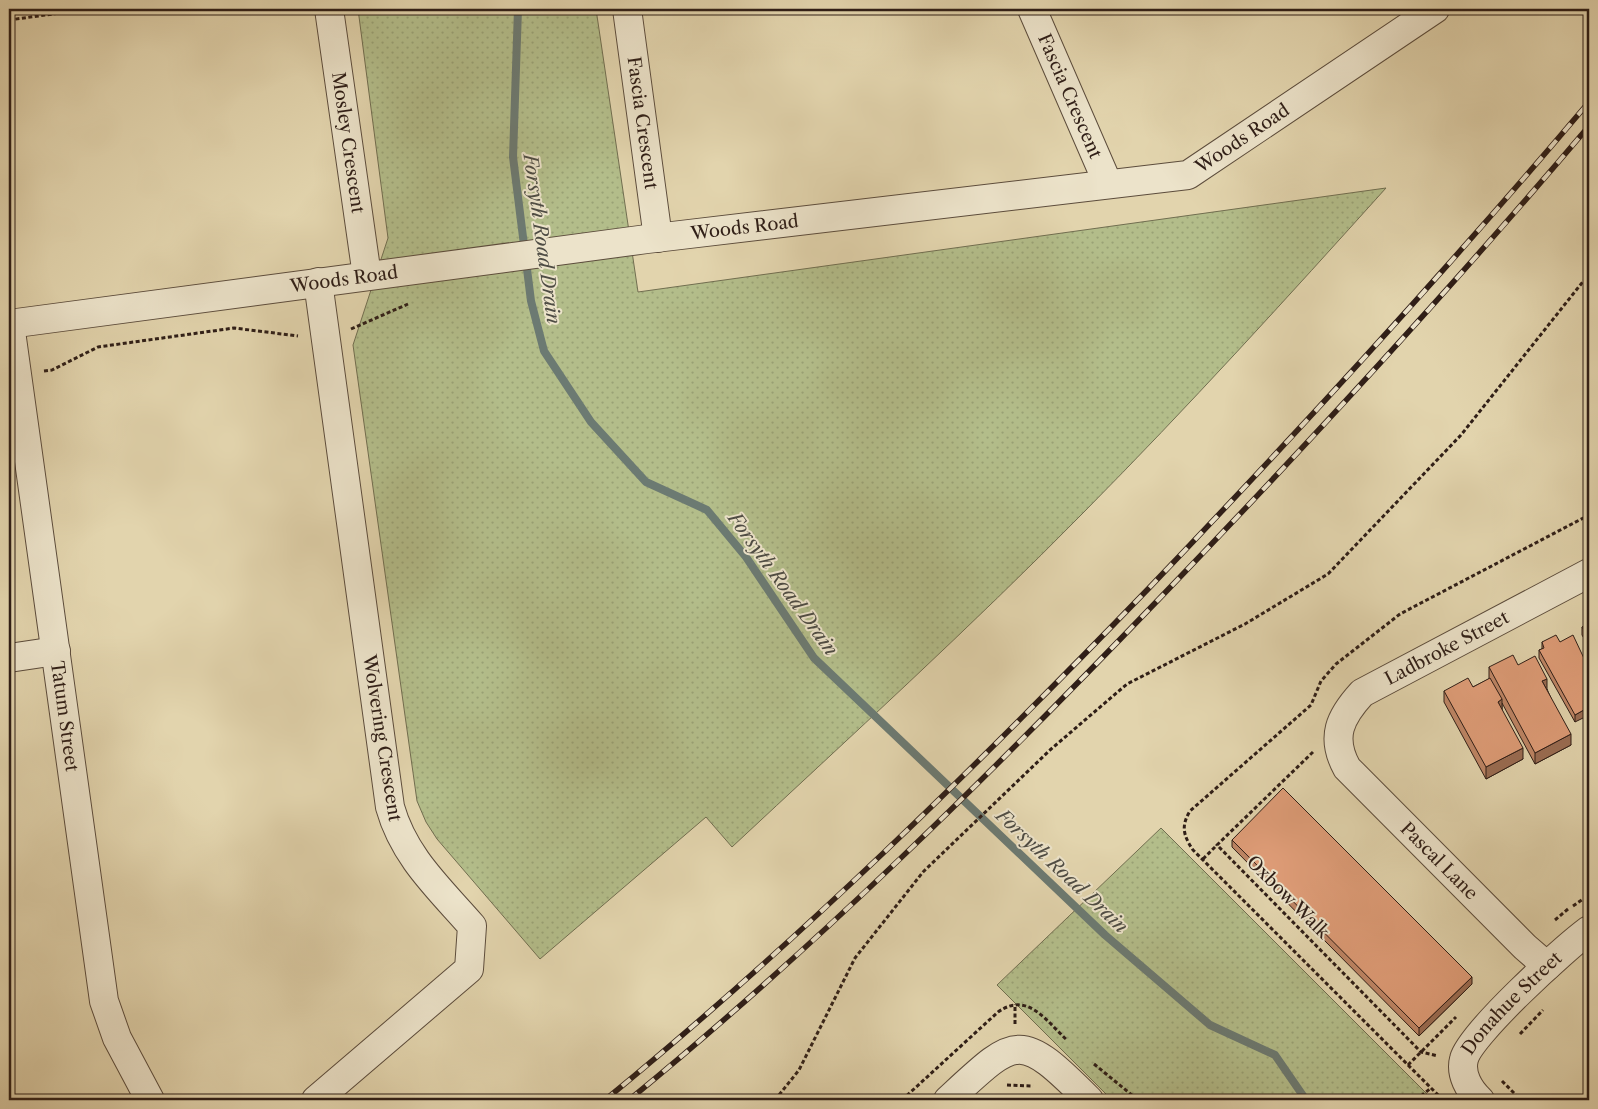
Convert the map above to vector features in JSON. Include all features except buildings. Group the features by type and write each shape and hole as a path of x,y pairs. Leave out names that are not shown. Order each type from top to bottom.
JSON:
{"street":[{"name":"Mosley Crescent","path":"329,9 367,276"},
{"name":"Fascia Crescent","path":"627,9 653,238"},
{"name":"Fascia Crescent","path":"1032,9 1108,184"},
{"name":"Woods Road","path":"10,324 653,238 1188,174 1435,9"},
{"name":"Wolvering Crescent","path":"316,1100 469,969 472,926 413,858 396,827 390,808 318,282"},
{"name":"Tatum Street","path":"10,324 104,1001 117,1038 150,1100"},
{"name":"Ladbroke Street","path":"1338,750 1345,712 1362,693 1589,573"},
{"path":"9,658 56,651"},
{"name":"Pascal Lane","path":"1338,750 1347,768 1525,947 1547,966"},
{"name":"Donahue Street","path":"1463,1061 1466,1051 1479,1034 1547,966 1589,930"},
{"path":"948,1100 996,1057 1007,1051 1021,1048 1045,1059 1057,1068 1089,1100"},
{"path":"1463,1061 1466,1082 1480,1100"}],"path":[{"path":"9,20 90,9"},
{"path":"775,1100 799,1070 855,958 923,872 1050,750 1127,684 1245,624 1328,574 1461,435 1589,274"},
{"path":"356,329 408,304"},
{"path":"52,370 98,347 234,328 301,336"},
{"path":"1203,859 1311,752 1338,750"},
{"name":"Oxbow Walk","path":"1217,845 1422,1052"},
{"path":"1515,1039 1549,1005"},
{"path":"1408,1065 1422,1052 1463,1061"},
{"path":"1000,1085 1033,1085 1038,1090"},
{"path":"1416,1100 1431,1088"}],"green space":[{"path":"358,9 596,9 638,292 1386,188 1199,392 1084,512 954,640 732,847 706,817 540,959 437,839 426,822 417,801 353,345 388,238"},
{"path":"1161,828 1433,1100 1112,1100 997,985"}],"waterway":[{"name":"Forsyth Road Drain","path":"518,9 513,157 531,301 544,351 591,422 646,482 707,510 746,557 814,658 1105,935 1210,1025 1275,1055 1306,1100"}],"railway":[{"path":"605,1100 747,979 816,916 952,787 1084,655 1205,529 1373,348 1589,102"},
{"path":"629,1100 699,1042 835,920 1032,729 1159,599 1324,425 1431,307 1589,126"}]}
